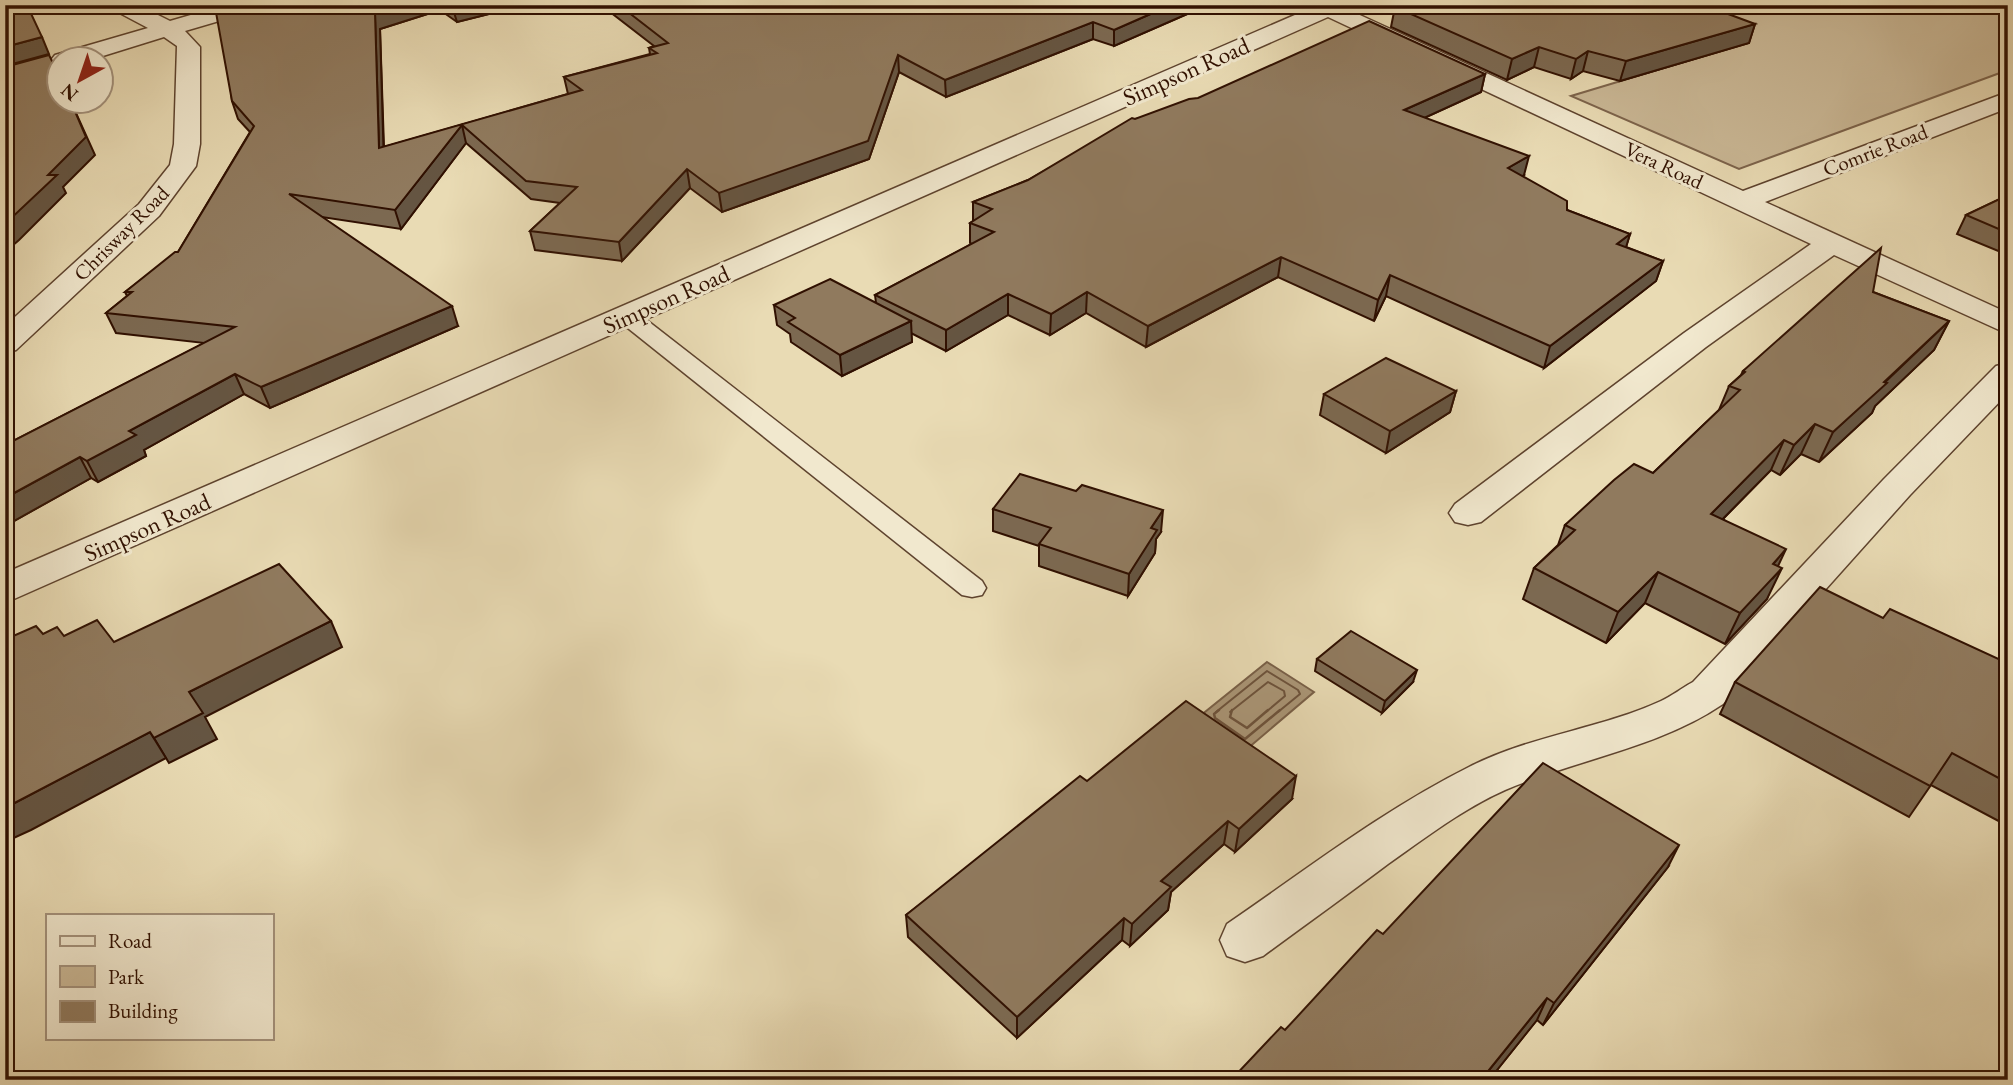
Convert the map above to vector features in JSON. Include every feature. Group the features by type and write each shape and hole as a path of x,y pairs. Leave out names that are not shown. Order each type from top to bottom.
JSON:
{"street":[{"path":"122,5 163,29"},
{"path":"106,46 249,5"},
{"name":"Vera Road","path":"1324,7 2008,325"},
{"name":"Simpson Road","path":"5,589 1324,7"},
{"name":"Chrisway Road","path":"5,343 149,210 183,166 187,144 189,47 184,38 163,29"},
{"name":"Comrie Road","path":"1742,201 2008,99"},
{"path":"1468,513 1695,340 1831,244"},
{"path":"1245,940 1414,820 1488,778 1580,744 1640,728 1679,712 1708,693 1897,486 2008,373"}],"lane":[{"path":"627,316 972,588"}],"green space":[{"path":"1643,5 2008,5 2008,70 1739,169 1571,96 1747,43"}],"water":[{"path":"1267,662 1314,692 1247,749 1200,716"}],"building":[{"path":"5,5 27,5 42,37 5,47"},
{"path":"400,5 375,13 379,148 582,90 564,77 657,53 649,48 668,43 619,5 1171,5 1114,30 1093,22 945,80 898,55 868,141 719,193 687,169 619,242 530,231 577,187 526,181 462,125 395,210 289,194 452,306 261,387 235,374 129,431 136,435 87,461 80,457 5,498 5,445 235,327 106,313 132,292 125,292 178,252 254,126 232,101 215,7"},
{"path":"1704,5 1755,24 1626,61 1588,51 1576,59 1539,47 1512,59 1395,7"},
{"path":"1369,21 1485,74 1404,110 1529,156 1508,168 1567,201 1567,210 1630,234 1617,244 1663,261 1550,346 1390,275 1378,300 1281,257 1148,326 1087,292 1051,314 1008,294 946,330 875,295 994,232 970,223 992,209 973,202 1028,180 1132,118 1198,98"},
{"path":"46,56 46,116 77,116 86,137 48,175 57,175 5,224 5,67"},
{"path":"2008,195 2008,233 1966,215"},
{"path":"1881,248 1873,292 1949,321 1833,432 1815,424 1794,445 1784,440 1711,514 1786,549 1773,564 1782,568 1740,613 1658,572 1618,612 1534,568 1575,530 1565,525 1634,464 1653,473 1740,390 1729,386 1745,372 1743,371"},
{"path":"830,279 911,321 840,355 788,322 795,318 774,305"},
{"path":"1386,358 1456,391 1390,431 1324,394"},
{"path":"1020,474 1076,491 1082,485 1163,510 1151,528 1157,530 1129,574 1039,544 1051,528 993,509"},
{"path":"279,564 331,621 189,692 203,713 154,738 150,732 5,808 5,629 11,637 36,626 43,634 57,627 64,636 97,620 114,642"},
{"path":"1820,587 1883,618 1890,609 2007,663 2008,661 2008,783 1952,753 1930,786 1735,682"},
{"path":"1351,631 1417,670 1385,701 1317,659"},
{"path":"1186,701 1296,776 1239,829 1228,821 1161,881 1171,887 1132,924 1124,918 1017,1017 906,915 1080,776 1087,781"},
{"path":"1543,763 1679,845 1554,1003 1547,998 1481,1080 1231,1080 1281,1027 1285,1030 1377,930 1383,934"}]}
